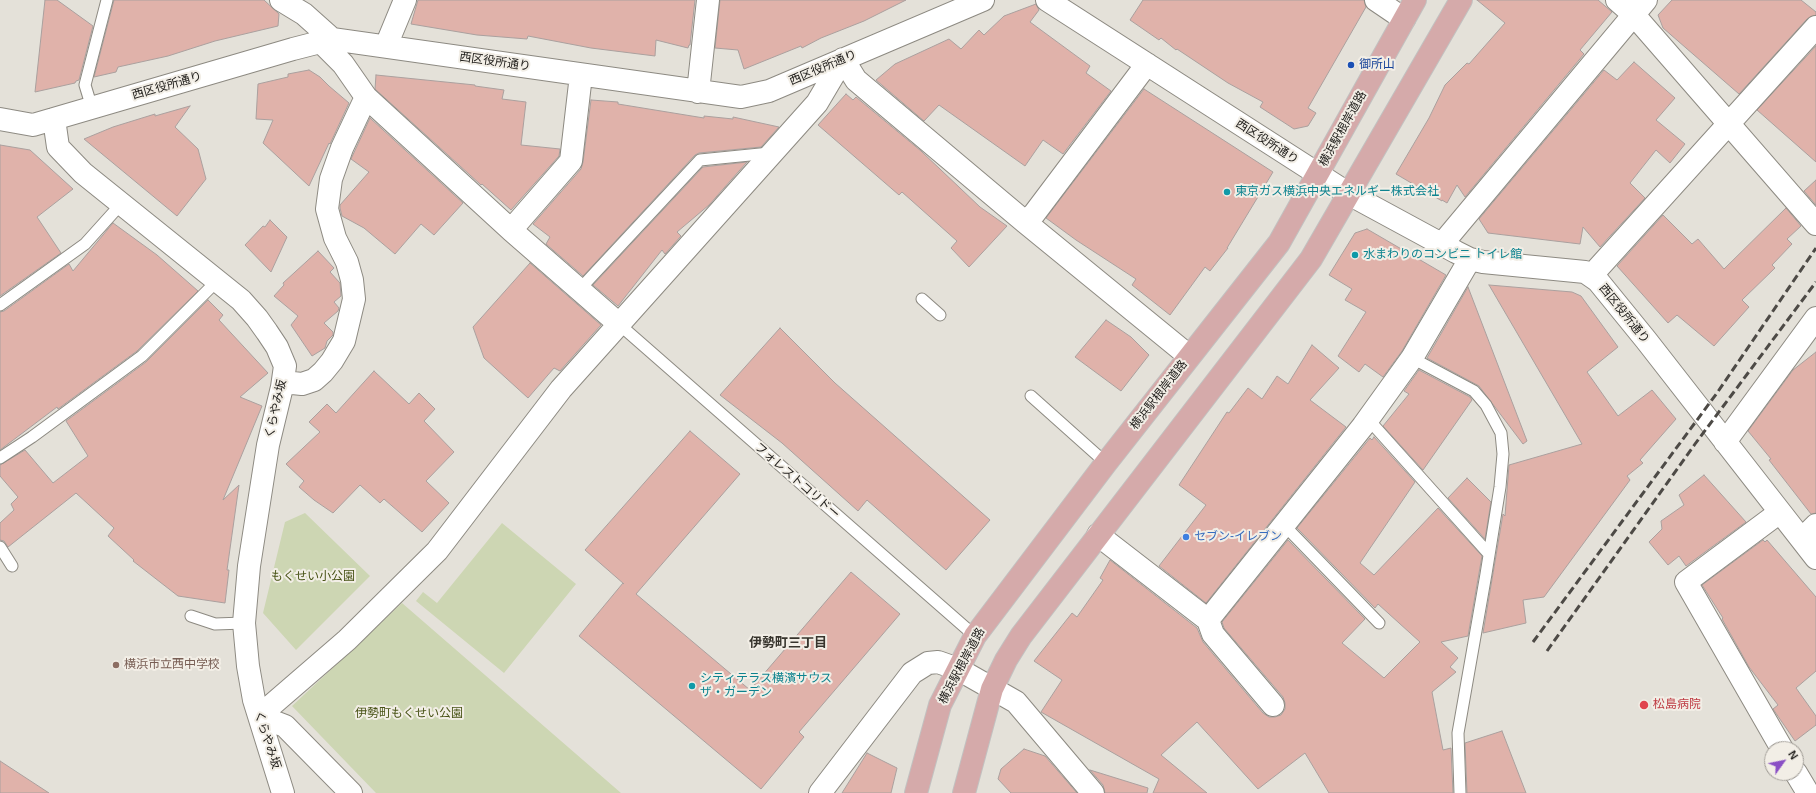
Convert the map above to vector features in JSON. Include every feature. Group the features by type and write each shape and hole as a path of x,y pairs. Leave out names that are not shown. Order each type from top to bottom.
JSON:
{"main road":[{"name":"横浜駅根岸道路","path":"916,793 940,705 975,636 1106,463 1279,243 1415,0"},
{"path":"964,793 992,688 1006,660 1021,636 1311,259 1461,0"}],"street":[{"path":"281,0 304,14 327,41 366,97 511,230 620,325"},
{"path":"386,46 405,0"},
{"path":"698,92 708,0"},
{"name":"西区役所通り","path":"0,119 33,124 54,119 293,49 327,41 386,46 741,98 768,91 983,0"},
{"name":"西区役所通り","path":"1047,0 1349,194 1470,259 1483,262 1585,272 1591,276 1608,292 1780,512 1809,532 1816,558"},
{"path":"1376,0 1404,19"},
{"path":"1617,0 1640,8 1728,123 1816,224"},
{"path":"1442,244 1640,8"},
{"path":"1591,276 1728,123 1816,28"},
{"path":"351,793 285,726 259,716 347,640 437,551 561,389 817,104 843,59 856,80 1025,222 1189,356"},
{"path":"1025,222 1034,214 1147,64"},
{"path":"511,230 571,160 581,75"},
{"path":"283,382 302,384 314,380 332,361 344,341 354,299 352,280 347,262 335,238 328,209 331,179 340,154 366,97"},
{"name":"くらやみ坂","path":"54,119 58,147 83,174 218,280 241,300 267,332 277,347 285,366 283,382 268,445 249,566 244,623 248,666 254,700 283,793"},
{"path":"1208,620 1368,419 1412,358 1470,259"},
{"path":"1726,442 1816,318"},
{"path":"1777,741 1686,582 1780,512"},
{"path":"1098,535 1208,620 1213,634 1220,644 1273,705"},
{"path":"820,793 912,673 928,663 938,662 958,669 1016,702 1093,793"},
{"path":"1801,781 1808,793"}],"lane":[{"path":"92,108 85,85 107,0"},
{"path":"579,290 700,160 774,153"},
{"path":"0,305 85,244 121,204"},
{"path":"0,458 32,437 142,356 218,280"},
{"path":"922,300 940,315"},
{"name":"フォレストコリドー","path":"620,325 975,636"},
{"path":"1412,358 1474,391 1486,405 1502,433 1504,454 1489,554 1459,727 1458,762 1460,793"},
{"path":"1030,396 1106,463"},
{"path":"1368,419 1489,554"},
{"path":"1284,525 1379,623"},
{"path":"0,547 12,566"},
{"path":"191,616 216,624 244,623"}],"green space":[{"name":"もくせい小公園","path":"305,513 370,576 296,650 263,613 285,522"},
{"path":"502,523 576,584 504,673 416,601 423,592 437,603"},
{"name":"伊勢町もくせい公園","path":"402,603 621,793 376,793 292,706"}],"building":[{"path":"45,0 57,0 93,26 79,80 75,83 35,92"},
{"path":"114,0 264,0 279,14 278,26 215,41 168,56 118,67 116,72 94,77"},
{"path":"418,0 695,0 690,45 688,48 656,40 655,56 591,48 528,36 527,39 477,35 411,24"},
{"path":"720,0 906,0 864,21 821,38 802,48 801,46 744,69 738,50 715,48"},
{"path":"1143,0 1364,0 1366,7 1308,108 1316,113 1308,126 1294,129 1260,107 1263,102 1228,83 1177,49 1176,50 1161,38 1159,40 1130,20"},
{"path":"1477,0 1598,0 1612,12 1580,50 1584,54 1465,197 1457,185 1447,203 1396,174 1429,118 1445,85 1467,63 1469,64 1505,23"},
{"path":"1672,0 1801,0 1816,12 1816,15 1807,19 1739,94 1663,28 1658,15"},
{"path":"1036,4 1039,10 1030,22 1090,66 1086,73 1111,91 1063,154 1043,140 1025,166 939,105 924,121 876,80 895,64 949,39 961,49 979,30 984,35 1004,16"},
{"path":"1816,46 1816,162 1757,110"},
{"path":"1634,62 1675,98 1656,120 1685,144 1670,163 1656,150 1630,183 1645,198 1600,247 1583,227 1580,244 1488,233 1479,219 1604,70 1617,80"},
{"path":"309,70 320,77 349,103 309,186 263,143 273,120 256,119 258,84 288,77 288,74"},
{"path":"376,75 475,85 504,90 502,99 526,102 521,145 560,149 559,156 511,210 482,184 481,185 375,89"},
{"path":"1144,89 1273,172 1228,248 1210,271 1205,267 1170,315 1132,285 1136,279 1076,240 1046,218"},
{"path":"846,94 853,100 856,97 921,151 980,207 1007,226 969,267 951,248 957,241 902,192 899,195 818,125"},
{"path":"591,100 618,102 618,104 704,118 704,116 733,119 733,117 779,127 761,147 699,153 695,155 583,276 546,244 550,237 533,224 581,169"},
{"path":"190,106 175,127 198,149 206,179 177,216 84,139 113,127 155,114 155,116"},
{"path":"370,118 463,203 434,235 421,224 395,254 364,228 342,216 340,208 340,205 369,172 351,159"},
{"path":"0,145 30,150 73,189 37,217 61,253 0,296"},
{"path":"747,162 709,205 677,232 681,236 665,254 662,250 618,306 593,285 703,167"},
{"path":"1816,180 1816,205 1804,191"},
{"path":"1786,208 1801,226 1787,239 1792,244 1772,265 1775,268 1742,300 1749,307 1714,346 1677,315 1668,323 1617,266 1663,215 1692,244 1698,239 1724,269"},
{"path":"270,220 287,237 271,272 245,245 263,226 265,227"},
{"path":"113,223 157,255 198,291 137,351 58,409 57,407 0,450 0,312 4,311 69,264 73,271"},
{"path":"1367,229 1446,275 1402,351 1383,377 1365,364 1359,372 1338,356 1366,312 1345,300 1352,289 1329,275 1355,233"},
{"path":"318,251 334,268 330,272 340,283 341,296 334,302 339,308 338,311 324,323 333,332 333,335 327,341 325,348 312,356 291,325 298,316 274,296 284,285 283,283"},
{"path":"530,263 601,325 560,371 554,368 528,398 484,358 473,327"},
{"path":"1489,285 1572,292 1581,296 1618,347 1587,372 1618,416 1652,390 1676,419 1640,460 1643,463 1627,476 1630,480 1544,597 1523,600 1526,623 1483,633 1503,514 1505,516 1509,465 1582,444"},
{"path":"1468,287 1527,441 1523,444 1479,386 1427,358"},
{"path":"208,300 223,315 219,320 268,373 240,397 262,406 223,500 239,485 227,570 229,570 225,603 178,596 133,561 134,560 108,536 114,528 76,493 8,547 4,541 0,540 0,523 14,510 11,504 18,497 0,476 0,465 25,450 53,483 88,456 66,421 146,362"},
{"path":"1106,320 1131,337 1149,355 1121,391 1075,357"},
{"path":"780,328 835,383 990,520 946,570 867,500 858,511 782,443 720,395"},
{"path":"1312,345 1339,368 1310,400 1346,427 1206,603 1159,566 1206,505 1179,485 1227,412 1229,413 1248,388 1262,399 1277,376 1288,384"},
{"path":"1816,352 1816,513 1811,514 1769,460 1771,459 1748,431 1793,370"},
{"path":"1419,370 1470,397 1472,400 1423,470 1383,426 1409,394 1404,391"},
{"path":"374,371 409,404 419,393 435,409 424,421 454,452 426,481 449,503 422,532 384,499 380,503 360,485 333,513 314,500 299,487 304,481 286,464 320,432 309,422 327,404 336,413"},
{"path":"690,431 740,474 636,594 750,690 851,572 900,614 799,732 804,737 761,789 579,636 623,583 585,550"},
{"path":"1374,437 1415,482 1360,563 1374,575 1438,508 1482,556 1468,636 1441,642 1458,658 1450,667 1456,672 1432,692 1443,750 1451,748 1453,793 1329,793 1305,753 1258,789 1197,722 1161,755 1207,793 1153,793 1159,779 1041,712 1062,680 1034,661 1072,613 1077,617 1103,580 1100,578 1110,560 1197,628 1203,642 1263,713 1269,717 1281,715 1285,709 1283,697 1224,628 1222,622 1288,540 1365,619 1342,643 1384,678 1420,642 1378,604 1375,608 1297,528 1370,438 1372,440"},
{"path":"1704,475 1746,522 1686,566 1679,556 1668,565 1649,542 1662,529 1661,521 1684,505 1679,495"},
{"path":"1467,478 1491,502 1485,539 1448,498"},
{"path":"1763,540 1765,542 1767,540 1816,597 1816,671 1796,688 1816,716 1816,725 1795,741 1773,709 1778,705 1749,667 1722,619 1723,618 1702,585"},
{"path":"1502,731 1526,793 1467,793 1465,743"},
{"path":"1024,749 1045,756 1077,793 1011,793 998,779 1001,769"},
{"path":"867,753 897,768 891,793 842,793"},
{"path":"0,761 49,793 0,793"},
{"path":"1090,770 1148,788 1147,793 1105,793 1103,785"}],"railway":[{"path":"1533,642 1717,393 1816,248"},
{"path":"1547,651 1695,444 1816,282"}],"place":[{"name":"御所山","path":"1351,65"},
{"name":"東京ガス横浜中央エネルギー株式会社","path":"1227,192"},
{"name":"水まわりのコンビニ トイレ館","path":"1355,255"},
{"name":"セブン-イレブン","path":"1186,537"},
{"name":"横浜市立西中学校","path":"116,665"},
{"name":"シティテラス横濱サウス ザ・ガーデン","path":"692,686"},
{"name":"松島病院","path":"1644,705"}],"district":[{"name":"伊勢町三丁目","path":"788,643"}]}
